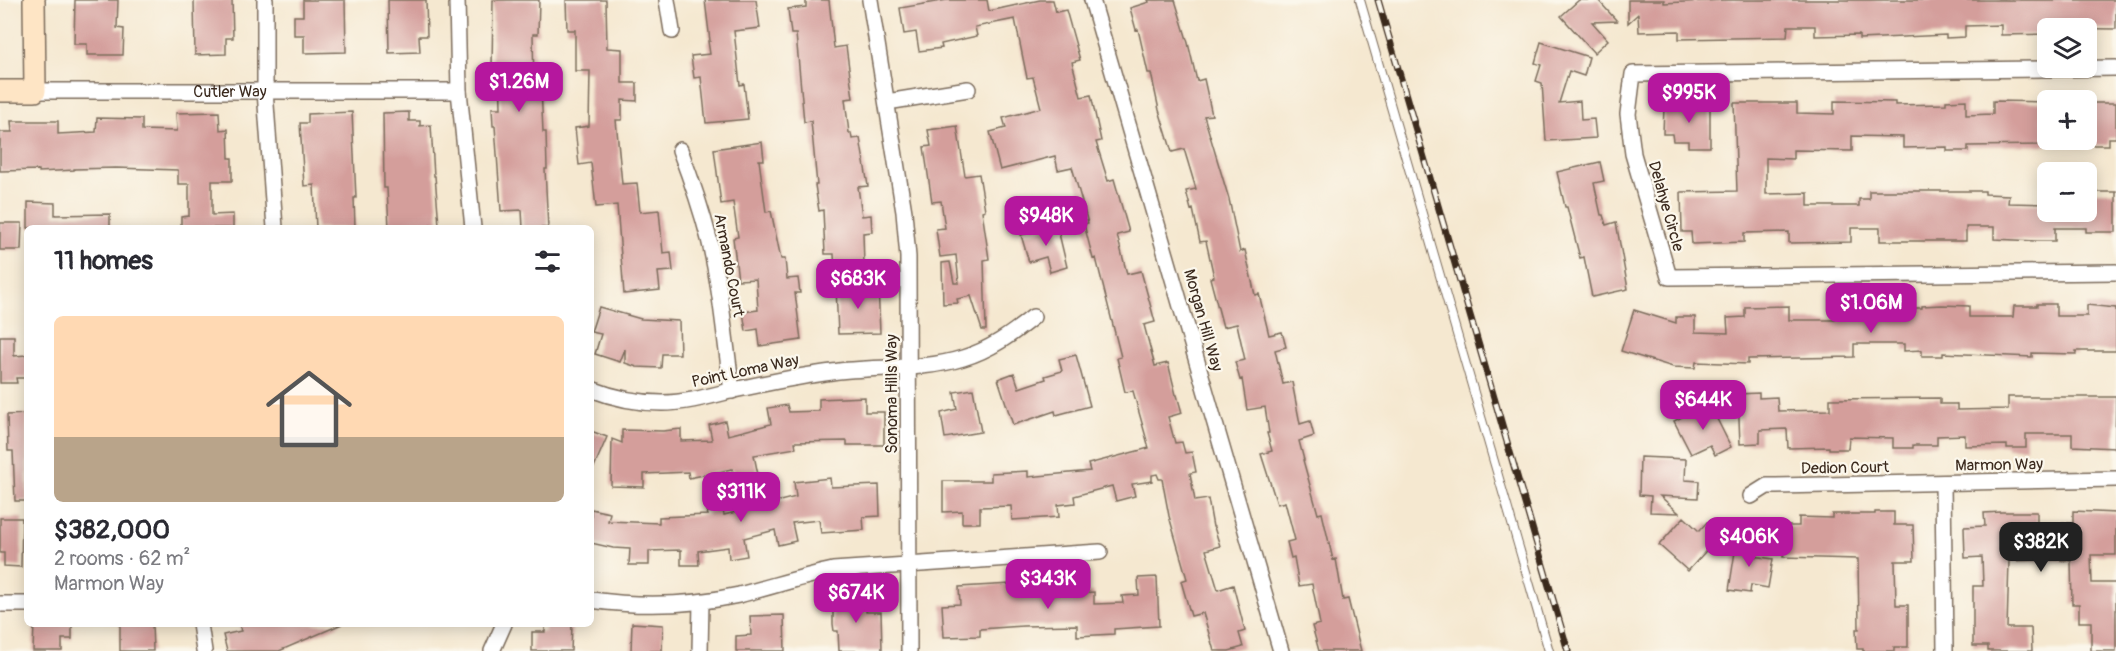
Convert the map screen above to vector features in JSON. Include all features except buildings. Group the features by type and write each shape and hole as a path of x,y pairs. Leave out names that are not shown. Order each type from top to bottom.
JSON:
{"street":[{"path":"34,0 34,91"},
{"path":"265,0 265,91 275,225"},
{"path":"457,0 459,91 473,225"},
{"path":"667,0 672,31"},
{"name":"Sonoma Hills Way","path":"870,0 904,212 908,256 909,651"},
{"name":"Morgan Hill Way","path":"1092,0 1281,651"},
{"name":"Delahye Circle","path":"2116,68 1633,74 1628,114 1633,154 1669,277 2116,272"},
{"path":"887,102 968,89"},
{"name":"Cutler Way","path":"0,91 459,91"},
{"name":"Armando Court","path":"680,150 697,196 709,240 718,283 732,391"},
{"name":"Point Loma Way","path":"594,390 622,399 662,403 701,399 779,380 833,372 940,364 972,355 1010,336 1033,317"},
{"name":"Marmon Way","path":"1945,651 1943,483 2116,479"},
{"name":"Dedion Court","path":"1751,496 1767,486 1943,483"},
{"path":"594,600 657,605 701,602 833,570 1100,552"},
{"path":"700,651 701,602"},
{"path":"0,604 24,604"},
{"path":"200,627 204,651"},
{"path":"492,651 503,627"}],"lane":[{"path":"1360,0 1549,651"}],"railway":[{"path":"1378,0 1568,651"}]}
